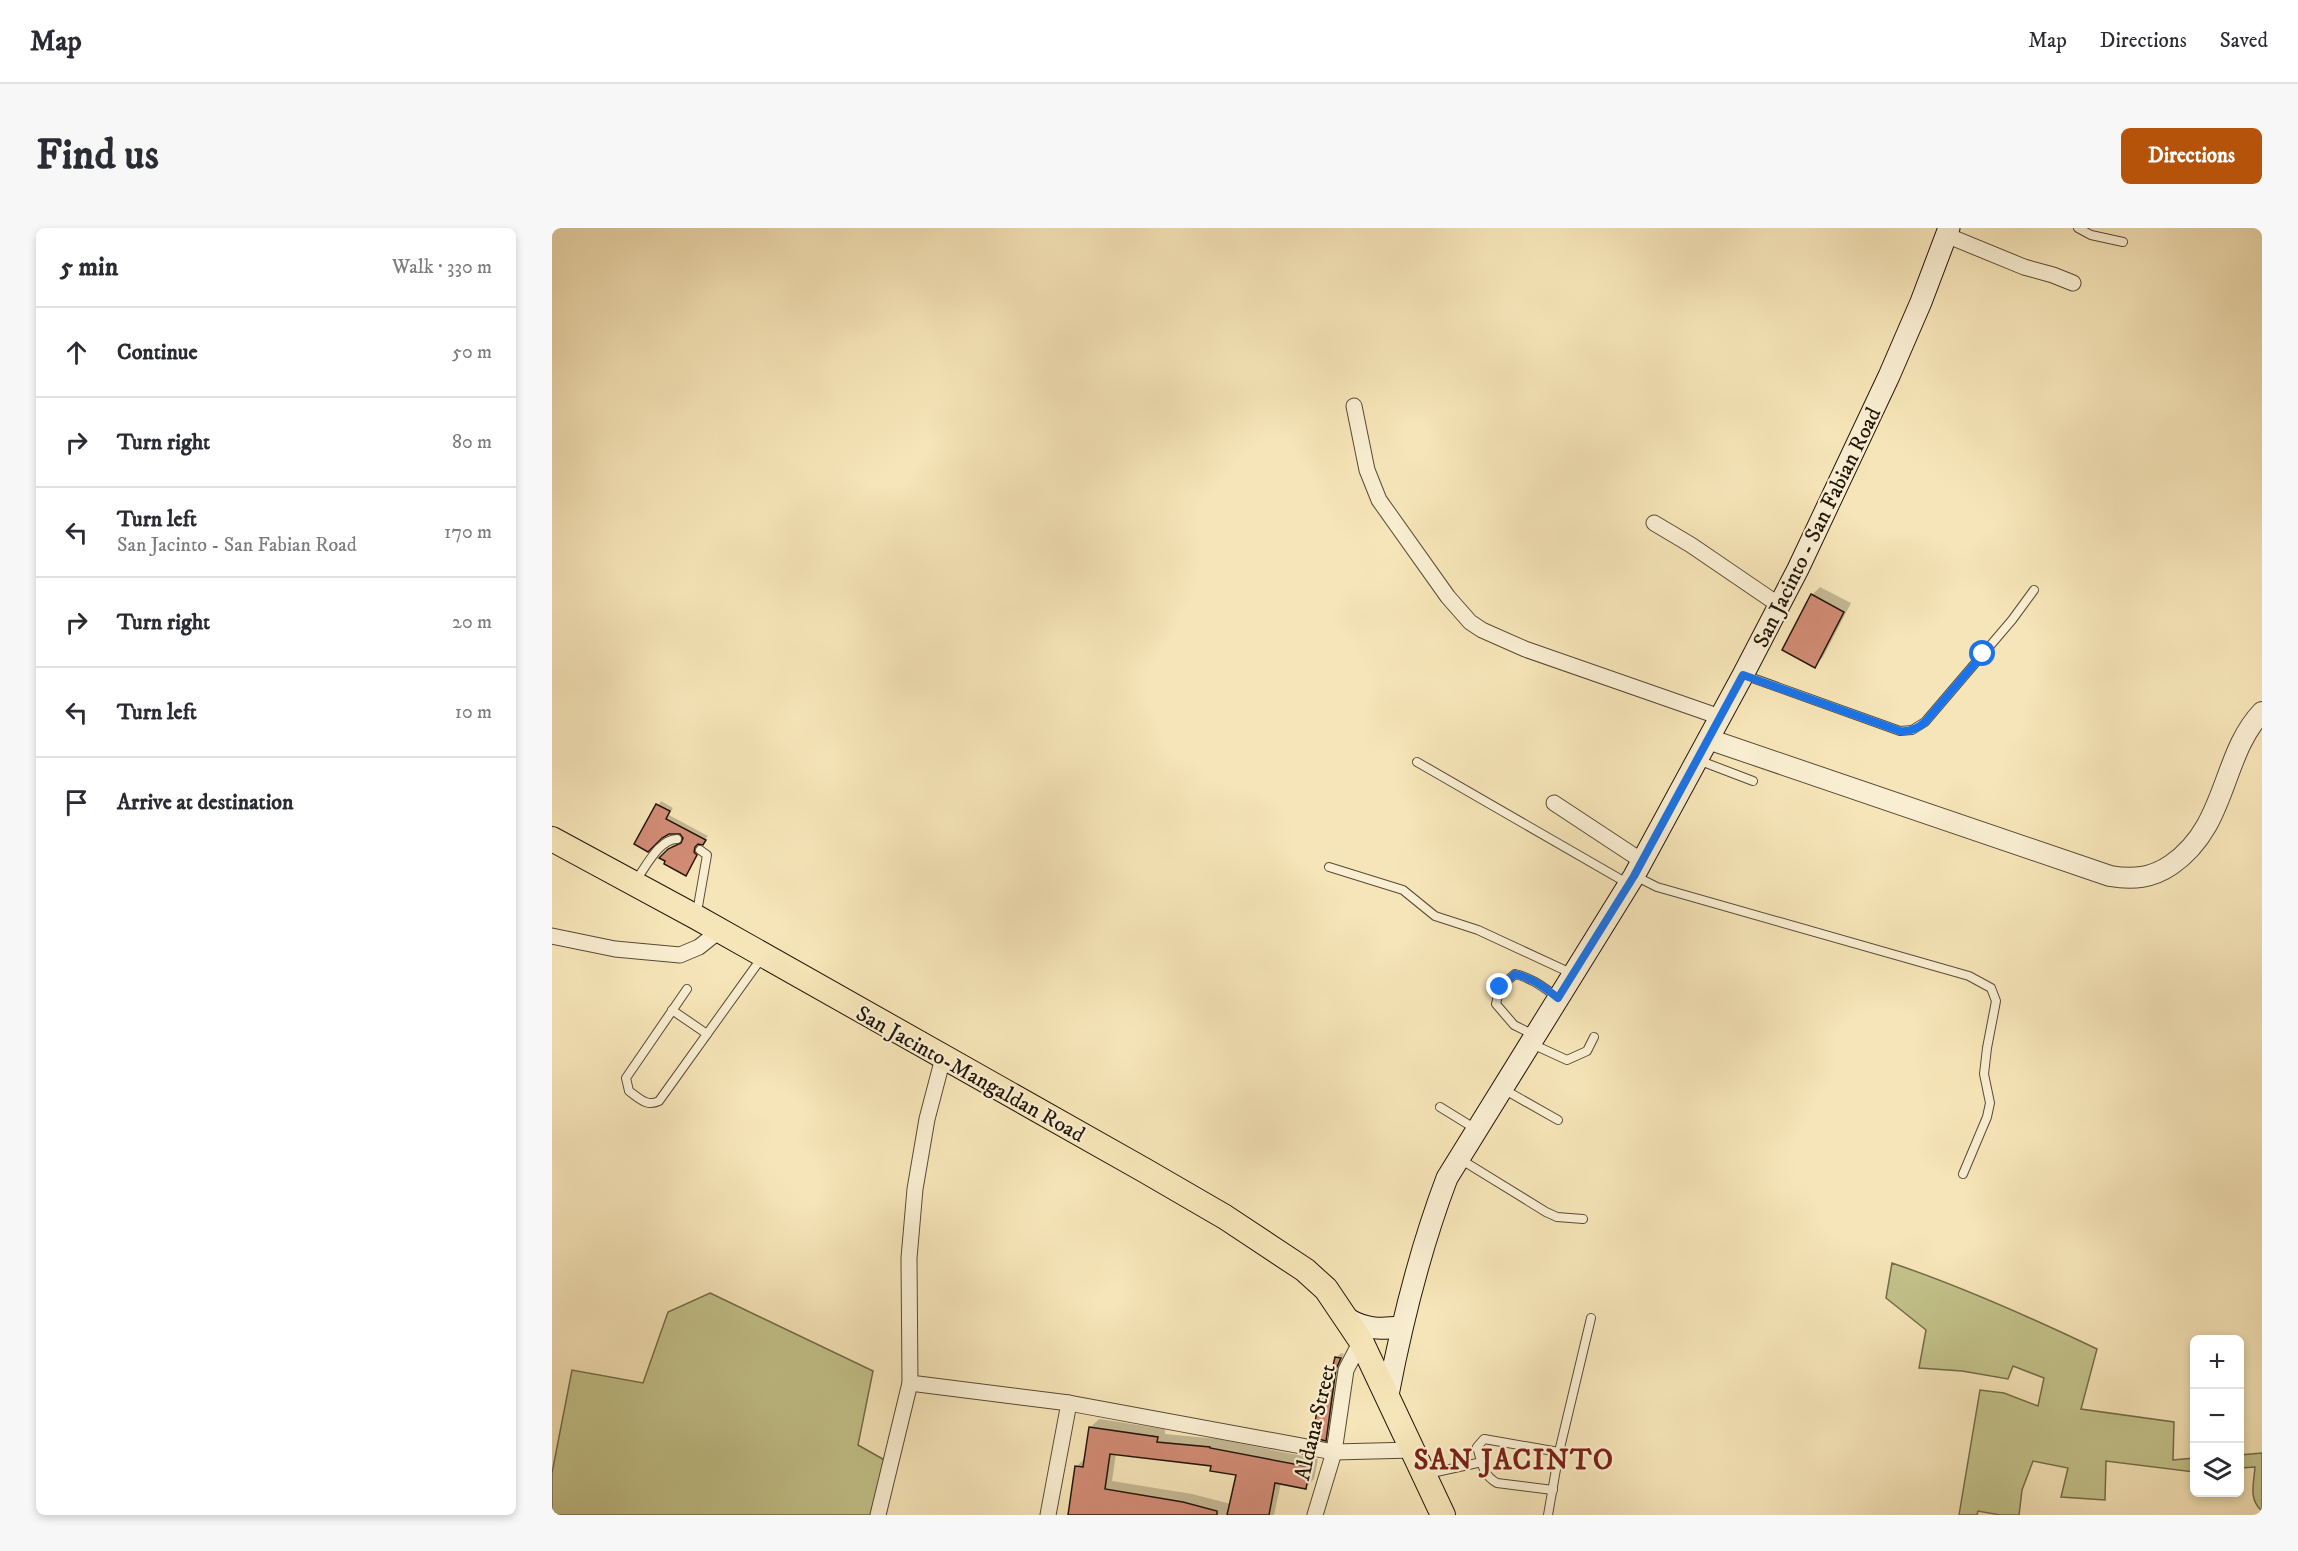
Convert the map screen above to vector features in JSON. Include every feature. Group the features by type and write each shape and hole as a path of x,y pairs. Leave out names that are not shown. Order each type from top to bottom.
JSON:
{"main road":[{"name":"San Jacinto - San Fabian Road","path":"1388,1395 1401,1327 1437,1203 1447,1179 1635,874 1743,675 1889,376 1921,302 1947,232"},
{"name":"San Jacinto-Mangaldan Road","path":"552,839 696,917 1144,1170 1277,1257 1305,1270 1326,1289 1361,1341 1445,1514"},
{"path":"1348,1319 1363,1327 1379,1330 1401,1327"}],"street":[{"path":"1947,232 2024,267 2073,283"},
{"path":"1354,406 1367,470 1379,500 1448,597 1470,622 1482,630 1525,649 1720,717"},
{"path":"1654,523 1691,545 1779,605"},
{"path":"1708,739 2110,876 2129,880 2163,871 2188,854 2217,807 2251,724 2262,712"},
{"path":"1554,803 1635,874"},
{"path":"552,936 615,949 680,956 699,947 719,931"},
{"path":"878,1515 910,1383 909,1258 915,1189 927,1119 943,1058"},
{"name":"Aldana Street","path":"1315,1515 1334,1452 1346,1370 1361,1341"},
{"path":"910,1383 1069,1403 1334,1452 1413,1449"},
{"path":"1048,1515 1069,1403"}],"lane":[{"path":"2078,228 2091,235 2123,242"},
{"path":"1743,675 1900,731 1912,730 1925,722 2012,620 2034,590"},
{"path":"1697,760 1753,781"},
{"path":"1417,762 1657,887 1969,976 1991,988 1996,1001 1984,1074 1990,1103 1987,1117 1963,1174"},
{"path":"633,884 663,843 670,839 677,839"},
{"path":"696,917 707,864 707,855 700,850"},
{"path":"1329,867 1403,890 1435,916 1478,930 1573,974"},
{"path":"687,989 626,1078 629,1091 647,1104 659,1101 763,956"},
{"path":"1558,998 1537,982 1526,976 1515,974 1500,987 1496,1004 1529,1047 1567,1060 1587,1051 1594,1037"},
{"path":"672,1011 707,1034"},
{"path":"1506,1085 1558,1120"},
{"path":"1440,1107 1476,1130"},
{"path":"1458,1158 1546,1212 1583,1220"},
{"path":"1548,1515 1559,1452 1591,1318"},
{"path":"1552,1490 1497,1483 1485,1473 1477,1447 1484,1440 1559,1452"},
{"path":"1425,1474 1482,1462"}],"shaded area":[{"path":"1892,1263 1996,1303 2097,1349 2081,1409 2174,1422 2173,1460 2190,1458 2190,1472 2106,1461 2105,1500 2061,1497 2068,1468 2033,1461 2022,1490 2019,1515 2000,1515 1978,1511 1977,1515 1959,1515 1980,1390 2004,1393 2038,1406 2044,1378 2013,1366 2008,1379 1962,1371 1919,1368 1926,1330 1886,1298"},
{"path":"710,1293 873,1371 858,1445 888,1462 876,1515 552,1515 552,1473 572,1370 643,1383 668,1312"},
{"path":"2262,1453 2262,1511 2253,1496 2255,1467 2244,1468 2244,1455"}],"building":[{"path":"1811,594 1844,612 1815,668 1782,650"},
{"path":"656,804 670,811 666,819 706,840 703,845 698,844 695,847 694,852 697,855 686,876 664,864 665,861 659,858 668,849 681,843 683,838 680,834 669,834 648,852 634,844"},
{"path":"1335,1357 1341,1358 1336,1369 1326,1441 1318,1439 1320,1424 1315,1423 1320,1390 1327,1391"},
{"path":"1089,1427 1158,1437 1157,1442 1210,1447 1310,1467 1306,1489 1275,1483 1269,1515 1227,1515 1236,1475 1210,1471 1211,1466 1110,1454 1105,1489 1183,1502 1217,1511 1217,1515 1068,1515 1075,1466 1083,1467"}],"district":[{"name":"SAN JACINTO","path":"1514,1459"}],"route":[{"path":"1500,987 1515,974 1526,976 1558,998 1634,876 1743,675 1900,731 1907,731 1916,729 1925,722 1983,654"}]}
